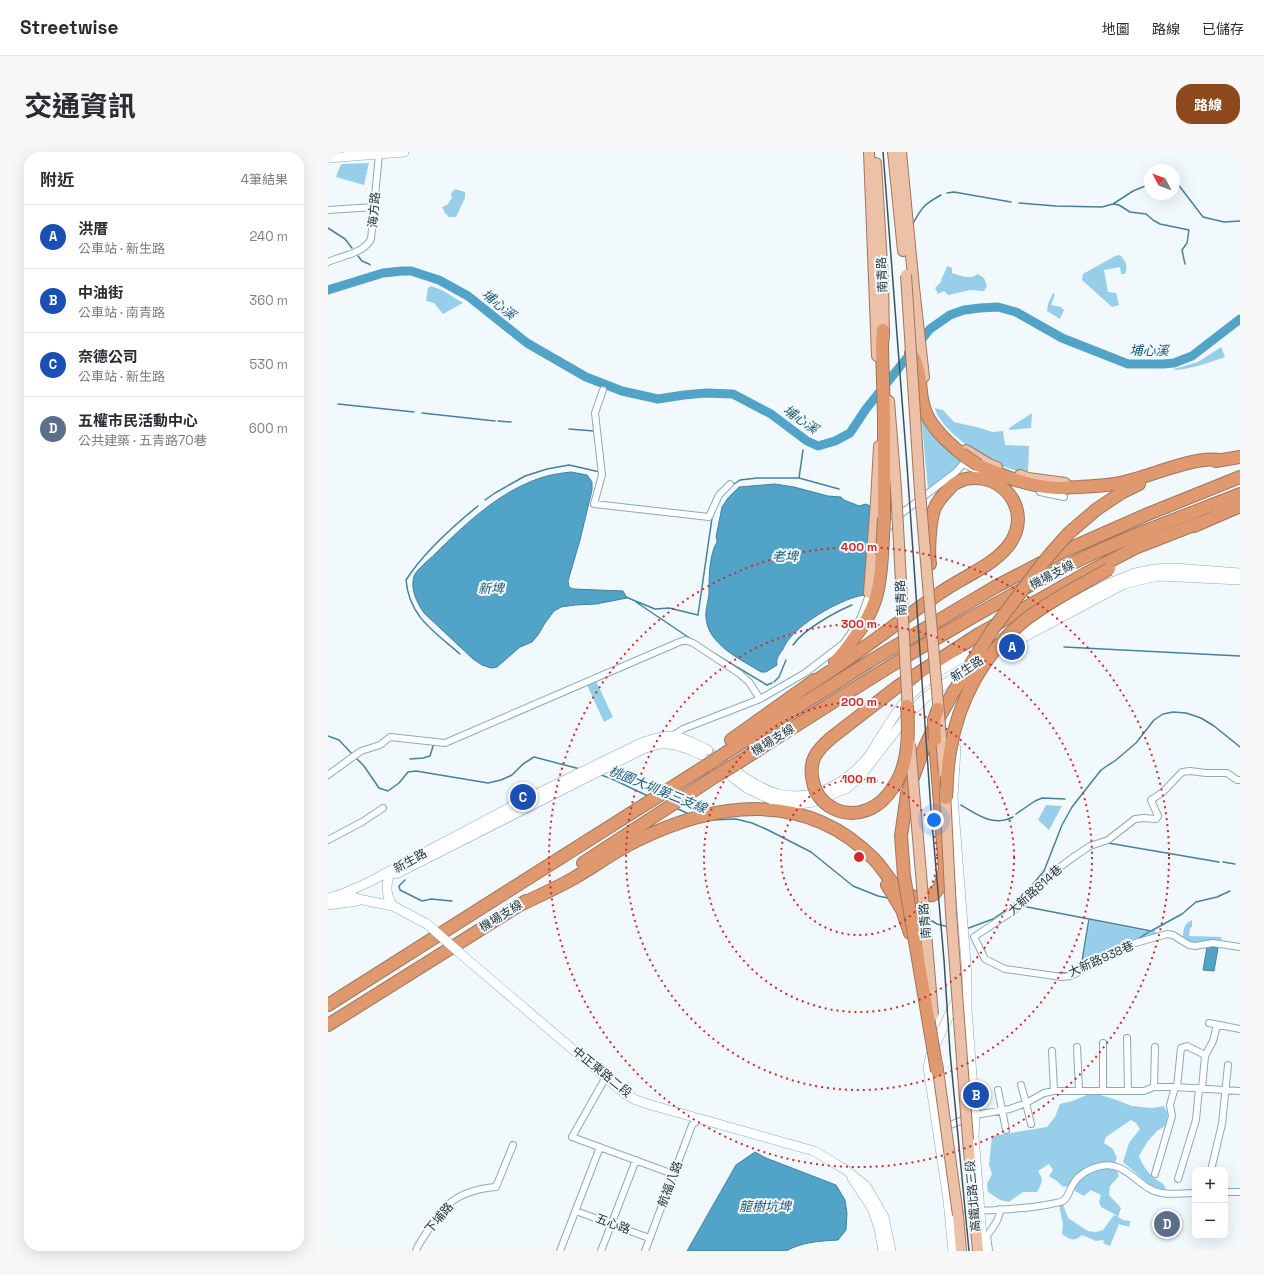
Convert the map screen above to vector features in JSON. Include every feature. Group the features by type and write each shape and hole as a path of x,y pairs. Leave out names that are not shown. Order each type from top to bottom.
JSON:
{"highway":[{"path":"809,685 847,649 864,626 872,611 879,588 882,555 885,447 882,347 884,330"},
{"path":"916,351 924,408 929,419 950,445 978,465 1007,477 1033,485 1048,487 1102,486 1122,483 1192,462 1222,460"},
{"path":"938,1070 904,876 901,836 907,794 922,753 937,721 993,629 1052,552 1069,533 1097,509 1121,493 1142,483 1164,474 1240,457"},
{"path":"709,757 941,592 996,559 1011,542 1017,526 1015,505 1006,490 998,484 984,478 969,478 961,480 951,486 941,497 934,509 930,536 931,566 928,574"},
{"name":"機場支線","path":"328,1005 598,834 664,791 709,757 995,587 1062,552 1148,514 1240,478"},
{"name":"機場支線","path":"328,1025 520,905 681,798 716,776 735,771 879,674 1002,600 1068,566 1131,537 1240,494"},
{"path":"907,706 908,734 902,770 894,786 882,800 868,810 861,812 843,812 829,806 819,798 814,787 811,770 813,759 818,750 831,738 897,687 979,634 1078,578 1135,548 1240,506"},
{"path":"946,798 950,752 960,712 968,693 985,663 996,648 1037,611 1066,593 1109,569 1200,523"},
{"path":"520,905 575,878 635,841 675,824 740,808 786,811 800,814 825,823 846,836 874,860 901,892 914,897 933,895 940,886 945,869 934,720 938,709"},
{"path":"786,811 841,839 866,859 875,869 894,894 902,910 918,958"}],"main road":[{"path":"328,158 404,152"},
{"path":"869,152 878,380 879,530 869,593"},
{"name":"南青路","path":"876,152 883,281 884,330 896,489 907,706 938,1070 958,1215"},
{"name":"南青路","path":"893,152 906,275 916,351 919,476 946,798 950,913 968,1140"},
{"path":"901,152 918,328 916,351 928,404 935,418 951,438 989,464 1028,478 1065,483"},
{"name":"新生路","path":"735,771 765,789 778,794 797,797 816,793 833,787 849,777 869,756 900,708 918,687 966,656 1108,584 1135,573 1155,569 1174,568 1240,573"},
{"name":"新生路","path":"735,771 748,789 772,800 800,804 813,802 847,788 859,778 908,715 926,698 970,666 1124,584 1158,576 1240,580"},
{"path":"938,1130 928,1067 931,1054 963,992 967,976 953,798 955,751 974,687 974,678 966,656"},
{"name":"新生路","path":"346,895 389,875 526,799 578,778 641,743 655,738 672,736 691,742 709,757"},
{"name":"新生路","path":"605,764 643,748 661,744 671,744 709,757"},
{"path":"389,875 386,886 388,898 393,906"},
{"path":"328,898 346,895"},
{"path":"328,901 346,895"},
{"name":"中正東路二段","path":"346,895 393,906 427,924 625,1094 636,1100 651,1105 814,1151 846,1170 866,1186 878,1206 884,1217 891,1251"},
{"path":"328,905 363,900"},
{"path":"963,992 975,1115 974,1127 980,1211"},
{"path":"965,1119 974,1127"},
{"name":"高鐵北路三段","path":"938,1130 948,1200 953,1251"},
{"name":"高鐵北路三段","path":"968,1140 978,1251"},
{"name":"中正東路二段","path":"846,1170 872,1208 879,1228 883,1251"},
{"name":"高鐵北路三段","path":"980,1211 983,1251"},
{"name":"高鐵北路三段","path":"958,1215 961,1251"}],"street":[{"name":"海方路","path":"328,262 358,252 365,248 368,244 372,234 379,153"},
{"path":"328,210 375,207"},
{"path":"604,390 596,413 602,475 594,504 709,516 720,495 730,484"},
{"path":"879,530 945,481 963,464 971,453"},
{"path":"963,464 994,478 1020,487 1064,497"},
{"path":"661,744 683,729 760,699 805,673 843,644 861,617 869,593"},
{"path":"328,775 361,751 380,746 390,737 445,743 677,642 685,640 740,674 749,682 760,699"},
{"name":"大新路814巷","path":"974,937 1016,909 1044,879 1084,849 1108,840 1134,819 1156,819 1158,816 1151,800 1163,792 1182,772 1190,771 1227,774 1237,780 1240,780"},
{"path":"328,840 362,822 383,808"},
{"name":"大新路938巷","path":"974,937 985,959 1005,969 1062,976 1071,976 1132,944 1167,934 1173,935 1189,945 1195,946 1213,943 1240,947"},
{"path":"1209,1023 1240,1029"},
{"path":"1178,1179 1196,1120 1205,1055 1213,1041 1217,1025"},
{"path":"1127,1038 1128,1091"},
{"path":"1103,1043 1103,1090"},
{"path":"1155,1174 1172,1116 1170,1105 1176,1087 1181,1048 1187,1046 1205,1055"},
{"path":"1077,1047 1079,1091"},
{"path":"1154,1087 1155,1047"},
{"path":"1052,1051 1054,1091"},
{"path":"1212,1167 1221,1131 1228,1065"},
{"path":"606,1077 572,1137 673,1174"},
{"path":"1020,1085 1031,1124"},
{"path":"938,1130 975,1115 1003,1111 1026,1103 1044,1093 1054,1091 1144,1091 1154,1087 1176,1087 1240,1092"},
{"path":"998,1090 1006,1130"},
{"name":"航福八路","path":"645,1251 692,1124 699,1119"},
{"name":"下埔路","path":"416,1251 437,1217 450,1202 468,1192 496,1187 513,1145"},
{"path":"560,1251 600,1147"},
{"path":"601,1251 636,1160"},
{"path":"980,1211 1044,1206 1063,1201 1074,1181 1080,1174 1102,1166 1111,1165 1132,1175 1150,1189 1161,1193 1192,1193"},
{"path":"1228,1192 1240,1192"},
{"path":"989,1251 986,1236 996,1224 1000,1214 1000,1209"},
{"name":"五心路","path":"576,1211 650,1238"}],"shaded area":[{"path":"369,163 364,185 336,177 340,166 343,164"},
{"path":"455,189 465,192 465,198 456,217 449,217 442,207 447,205 452,198 451,193"},
{"path":"1120,255 1126,263 1125,274 1121,274 1120,267 1104,270 1108,292 1116,293 1119,305 1112,307 1082,280 1083,274 1115,256"},
{"path":"947,266 952,268 952,273 962,276 972,277 978,274 984,278 987,286 984,291 970,290 948,295 944,291 938,294 935,288 941,282"},
{"path":"431,286 442,290 463,303 443,314 434,303 426,301 428,288"},
{"path":"1053,293 1055,294 1051,305 1061,307 1064,310 1060,319 1047,311 1048,304"},
{"path":"1221,347 1225,357 1193,367 1174,370 1198,362"},
{"path":"935,408 943,410 954,422 993,432 1003,431 1005,445 1029,446 1028,474 992,462 977,453 950,431 943,423"},
{"path":"1032,413 1031,428 1009,430 1009,428"},
{"path":"921,414 963,460 957,468 928,490"},
{"path":"596,681 613,717 604,722 587,685"},
{"path":"1046,805 1062,806 1049,830 1038,820"},
{"path":"1090,920 1150,932 1155,929 1155,932 1160,933 1134,940 1083,966"},
{"path":"1192,920 1192,927 1190,928 1189,936 1222,937 1221,940 1191,943 1183,938 1184,927"},
{"path":"1087,1095 1100,1095 1132,1106 1152,1108 1164,1106 1168,1114 1165,1126 1157,1131 1148,1141 1139,1156 1147,1170 1154,1178 1162,1183 1166,1189 1159,1190 1151,1186 1123,1162 1129,1143 1140,1129 1136,1123 1131,1120 1106,1137 1104,1143 1113,1149 1117,1158 1114,1164 1119,1176 1110,1186 1109,1195 1121,1208 1118,1217 1123,1220 1130,1221 1129,1227 1119,1224 1110,1246 1103,1243 1104,1240 1096,1241 1082,1235 1076,1239 1072,1239 1062,1234 1063,1224 1059,1205 1063,1204 1068,1218 1088,1231 1096,1232 1103,1230 1114,1215 1118,1216 1101,1207 1099,1202 1101,1195 1091,1190 1084,1196 1075,1191 1074,1185 1063,1187 1049,1176 1053,1170 1049,1164 1038,1171 1042,1182 1037,1192 1023,1192 1009,1202 1000,1200 988,1192 987,1184 992,1174 989,1165 992,1136 1047,1127 1055,1117 1060,1104"}],"water":[{"name":"新埤","path":"571,472 587,475 592,482 592,490 568,581 569,587 573,589 623,591 627,598 596,604 561,607 554,611 532,642 520,647 497,667 491,668 482,665 473,659 424,613 419,605 414,591 414,576 420,568 459,530 500,498 515,489 550,475"},
{"name":"老埤","path":"775,484 794,487 828,496 841,497 844,500 859,506 866,504 870,506 868,558 864,595 835,605 804,625 796,631 787,642 778,657 777,665 766,672 761,672 727,651 719,644 708,628 706,612 709,594 710,565 712,553 717,541 716,537 722,507 728,498 739,487"},
{"path":"1207,947 1218,948 1214,971 1203,970"},
{"name":"龍樹坑埤","path":"755,1152 766,1158 836,1185 845,1200 847,1213 846,1230 838,1240 805,1244 786,1251 687,1251 736,1165"}],"waterway":[{"path":"1019,203 1056,206 1102,207 1113,204 1133,191 1144,186"},
{"path":"1180,187 1203,217 1224,222 1240,221"},
{"path":"947,193 954,192 1011,202"},
{"path":"912,225 924,207 930,201 941,195"},
{"path":"1113,204 1119,205 1130,212 1146,214 1160,224 1189,230 1187,243 1182,250 1185,264"},
{"path":"328,228 345,239 352,248"},
{"path":"358,256 362,261 370,265"},
{"name":"埔心溪","path":"328,290 383,273 411,271 439,280 468,296 527,343 586,377 622,391 658,399 706,393 733,394 771,414 807,441 818,446 835,441 850,433 866,409 930,329 950,315 964,310 998,307 1016,312 1062,338 1128,364 1174,363 1192,356 1240,319"},
{"path":"338,404 414,412"},
{"path":"422,413 495,421"},
{"path":"498,421 511,422"},
{"path":"569,429 594,431"},
{"path":"731,486 740,480 757,478 799,478 803,450"},
{"path":"485,500 525,476 547,469 569,465 600,472"},
{"path":"799,478 839,489"},
{"path":"460,654 433,631 418,614 408,593 406,580 439,540 478,506"},
{"path":"633,600 655,609 669,608 698,615 714,512"},
{"path":"626,597 633,600"},
{"path":"636,602 691,639"},
{"path":"793,645 804,633 828,617 852,605"},
{"path":"1064,647 1240,656"},
{"path":"715,654 767,685 772,683"},
{"path":"774,682 779,677 786,660"},
{"name":"桃園大圳第三支線","path":"966,929 993,919 1009,908 1026,892 1044,871 1062,825 1072,807 1101,770 1116,760 1136,743 1154,720 1163,714 1173,712 1186,713 1201,718 1214,726 1240,747"},
{"name":"桃園大圳第三支線","path":"328,736 339,740 353,755"},
{"path":"410,759 430,756 434,743"},
{"name":"桃園大圳第三支線","path":"355,757 364,766 379,788 388,791 399,783 408,772 416,771 488,783 501,780 512,775 523,764 534,757 580,769"},
{"name":"桃園大圳第三支線","path":"601,775 648,796"},
{"path":"1016,814 1042,798 1065,799"},
{"path":"961,805 979,816 992,820 999,821 1013,817"},
{"name":"桃園大圳第三支線","path":"676,808 691,815"},
{"name":"桃園大圳第三支線","path":"711,820 736,819 752,823 768,830 811,852 853,886 878,896 888,898"},
{"path":"1108,843 1219,862"},
{"path":"1223,862 1235,864"},
{"path":"405,880 399,886 400,890 422,901 431,899 452,901"},
{"path":"1022,906 1151,931 1182,914 1196,902 1217,897 1230,891"},
{"name":"桃園大圳第三支線","path":"929,919 937,924 949,927"},
{"path":"1081,967 1089,919"},
{"path":"1135,941 1150,931"},
{"path":"1058,973 1069,973 1083,966"}],"tunnel":[{"path":"708,750 735,771"}],"railway":[{"path":"883,152 931,811 944,960 950,1052 969,1251"}],"place":[{"name":"洪厝","path":"1012,647"},
{"name":"奈德公司","path":"523,797"},
{"name":"中油街","path":"976,1095"},
{"name":"五權市民活動中心","path":"1167,1224"}]}
